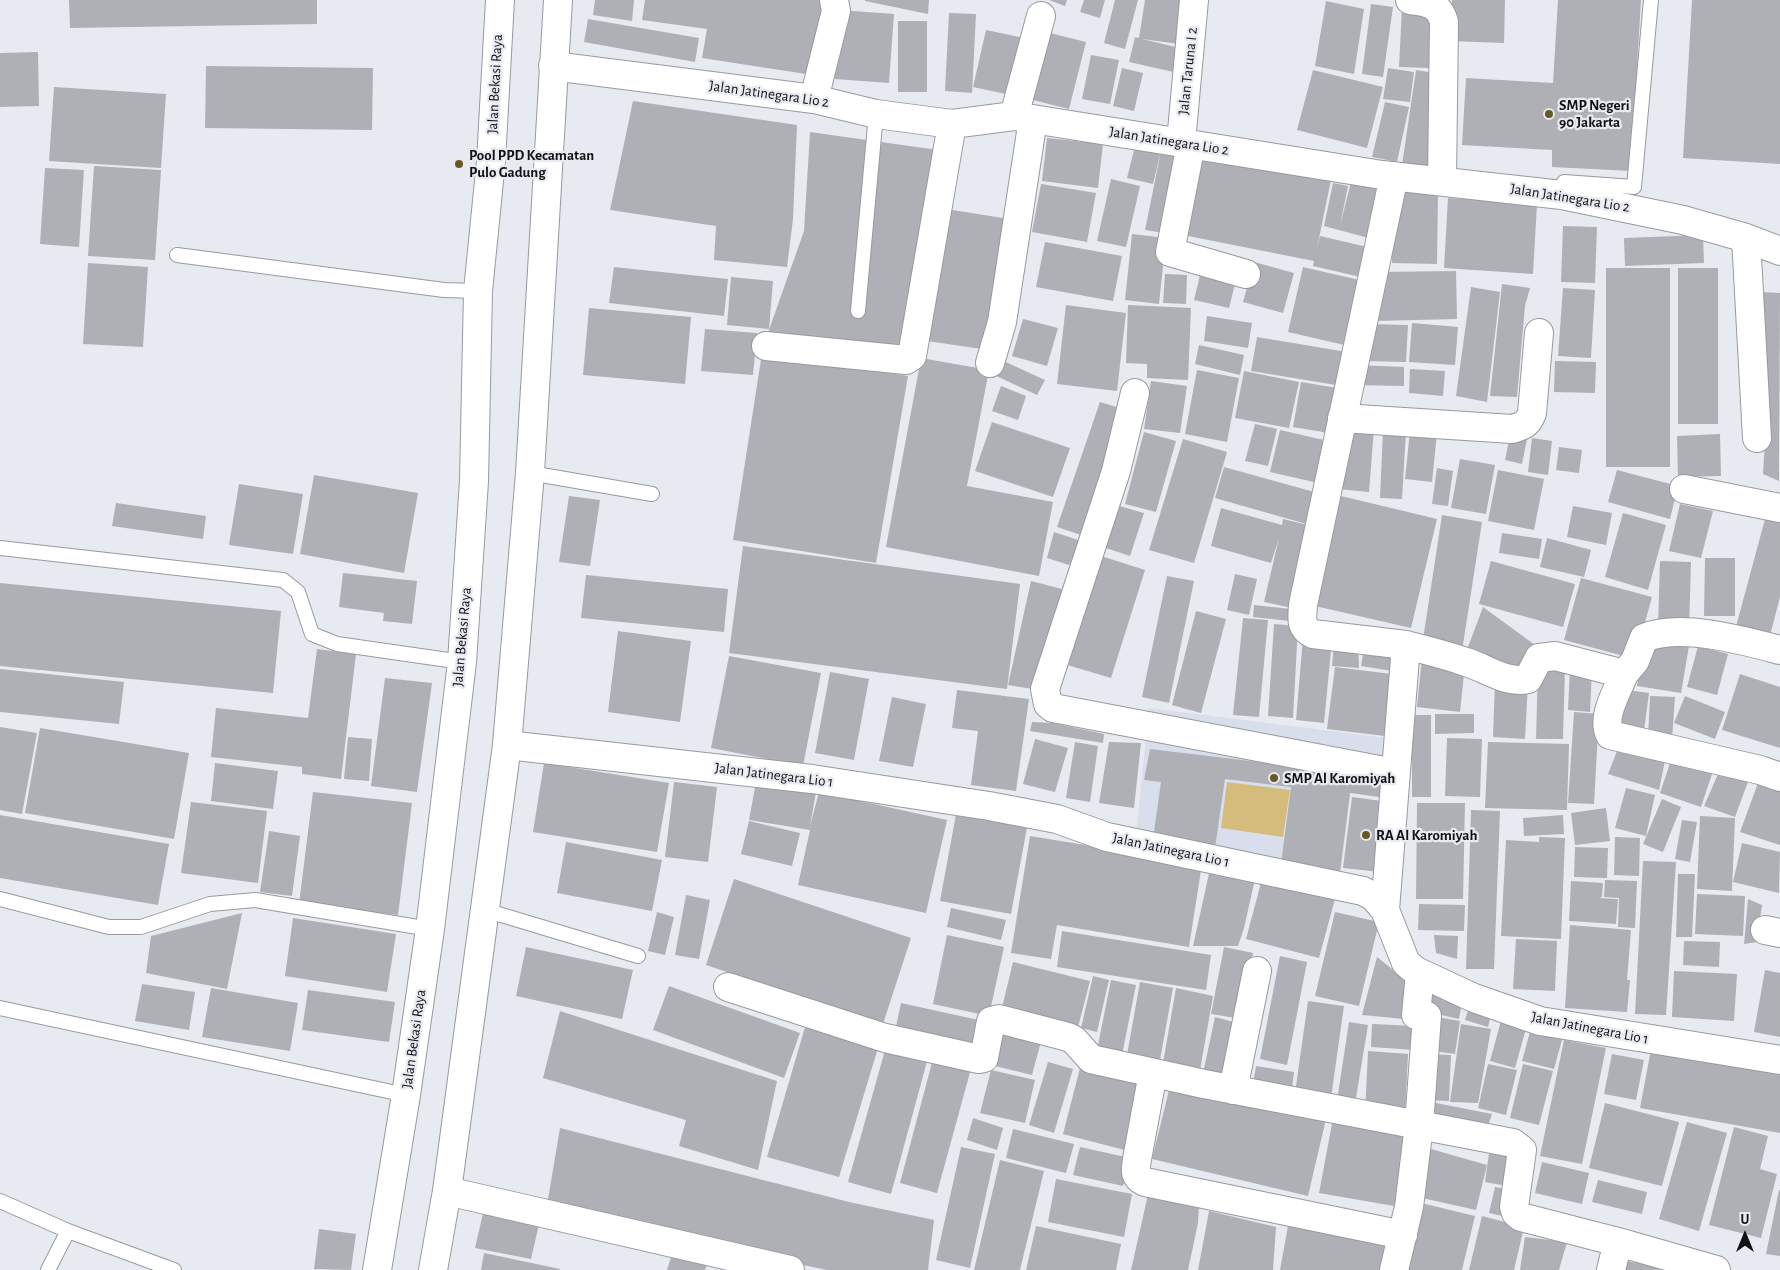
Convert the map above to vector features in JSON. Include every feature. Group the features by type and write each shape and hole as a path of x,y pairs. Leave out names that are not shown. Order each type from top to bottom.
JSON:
{"street":[{"name":"Jalan Bekasi Raya","path":"377,1270 406,1095 430,929 462,662 474,480 478,291 491,161 500,0"},
{"path":"434,1270 447,1191 507,745 530,473 558,0"},
{"path":"814,99 836,12 834,0"},
{"name":"Jalan Taruna I 2","path":"1194,0 1186,143 1170,252 1246,274"},
{"path":"1410,0 1435,5 1441,12 1444,22 1442,181"},
{"path":"990,363 1002,322 1023,118 1041,16"},
{"name":"Jalan Jatinegara Lio 2","path":"553,66 814,99 876,114 952,124 1023,118 1394,176 1562,194 1638,209 1746,238 1780,251"},
{"path":"766,346 906,360 912,356 952,124"},
{"path":"1394,176 1303,606 1302,625 1306,631 1313,634 1406,645 1467,662 1492,673 1518,681 1528,679 1539,658 1555,656 1624,674"},
{"path":"1746,238 1757,438"},
{"path":"1342,418 1512,429 1522,427 1528,422 1532,413 1539,333"},
{"path":"1135,393 1116,471 1045,689 1048,704 1053,708 1396,773"},
{"path":"1684,489 1780,508"},
{"path":"1780,650 1718,634 1656,633 1644,638 1635,661 1624,674 1607,719 1607,728 1610,735 1760,770 1780,777"},
{"path":"1385,910 1406,645"},
{"name":"Jalan Jatinegara Lio 1","path":"507,745 812,779 989,806 1057,819 1106,837 1363,891 1374,898 1385,910 1406,963 1420,973 1474,998 1540,1021 1780,1060"},
{"path":"1233,1090 1257,972"},
{"path":"1394,1270 1409,1206 1418,1125 1427,1016 1416,1015 1420,973"},
{"path":"728,987 885,1038 979,1059 984,1058 991,1021 999,1019 1068,1037 1091,1059 1233,1090 1519,1146 1522,1154 1514,1207 1516,1213 1521,1218 1618,1242 1716,1270"},
{"path":"1153,1073 1135,1172 1139,1179 1403,1235"},
{"path":"447,1191 790,1270"},
{"path":"1611,1270 1618,1242"}],"lane":[{"path":"1562,194 1564,182 1634,187 1651,0"},
{"path":"858,311 876,114"},
{"path":"176,255 444,290 478,291"},
{"path":"530,473 652,494"},
{"path":"0,548 283,580 298,592 312,634 346,646 462,662"},
{"path":"0,899 108,926 141,927 210,904 255,900 430,929"},
{"path":"485,910 638,956"},
{"path":"0,1008 406,1095"},
{"path":"0,1201 68,1231 174,1270"},
{"path":"48,1270 68,1231"}],"shaded area":[{"name":"SMP Al Karomiyah","path":"1149,708 1410,741 1351,790 1341,870 1154,840 1136,835"},
{"path":"1227,782 1290,790 1283,837 1221,828"}],"building":[{"path":"69,0 317,0 317,24 70,28"},
{"path":"595,0 634,0 632,21 593,15"},
{"path":"645,0 829,0 819,76 702,58 707,29 642,20"},
{"path":"929,0 928,14 865,1"},
{"path":"1049,0 1067,0 1065,6"},
{"path":"1084,0 1105,0 1100,18 1080,12"},
{"path":"1115,0 1138,0 1125,49 1104,43"},
{"path":"1145,0 1185,0 1179,44 1142,39 1184,49 1178,73 1129,62 1135,37 1139,38"},
{"path":"1452,0 1505,0 1504,43 1451,41"},
{"name":"SMP Negeri 90 Jakarta","path":"1558,0 1641,0 1631,171 1552,167 1552,150 1462,145 1466,78 1553,83"},
{"path":"1692,0 1780,0 1780,164 1683,158"},
{"path":"1326,1 1364,9 1354,74 1315,66"},
{"path":"1371,4 1393,7 1383,77 1362,74"},
{"path":"1402,7 1429,10 1432,44 1430,68 1399,67"},
{"path":"839,10 894,14 889,83 835,79"},
{"path":"949,13 976,14 972,93 945,91"},
{"path":"588,19 699,38 695,62 584,42"},
{"path":"898,21 927,21 927,92 898,92"},
{"path":"986,30 1029,39 1015,96 973,87"},
{"path":"1042,31 1086,42 1069,109 1025,98"},
{"path":"38,52 39,106 0,107 0,53"},
{"path":"1091,55 1119,60 1110,104 1082,99"},
{"path":"206,66 373,68 372,130 205,128"},
{"path":"1122,68 1143,73 1134,111 1113,106"},
{"path":"1388,68 1414,72 1410,102 1383,99"},
{"path":"1313,70 1383,87 1367,148 1297,130"},
{"path":"1416,70 1441,74 1427,169 1402,165"},
{"path":"54,87 166,94 161,168 49,161"},
{"path":"633,101 797,125 793,219 787,267 714,260 716,226 610,210"},
{"path":"1385,102 1409,107 1397,162 1372,157"},
{"path":"810,132 945,151 906,347 765,341 804,231"},
{"path":"1047,138 1103,144 1098,188 1042,181"},
{"path":"1136,142 1188,154 1171,234 1145,230 1161,151 1153,184 1127,178"},
{"path":"1190,152 1331,180 1317,248 1320,236 1376,249 1369,279 1313,266 1314,261 1173,233"},
{"path":"94,166 161,170 155,260 88,256"},
{"path":"45,168 84,170 79,247 40,244"},
{"path":"1352,178 1389,186 1376,240 1324,226 1333,183 1348,186 1340,226"},
{"path":"1111,179 1140,186 1126,247 1097,241"},
{"path":"1041,184 1096,193 1087,242 1032,232"},
{"path":"1392,192 1438,192 1437,264 1392,263"},
{"path":"1448,198 1537,204 1533,274 1444,268"},
{"path":"940,208 1009,219 989,350 920,340"},
{"path":"1563,226 1597,227 1595,283 1561,282"},
{"path":"1132,234 1166,238 1159,304 1125,300"},
{"path":"1703,235 1704,263 1625,266 1624,238"},
{"path":"1045,242 1122,256 1113,301 1036,287"},
{"path":"1254,262 1294,273 1283,313 1243,302"},
{"path":"88,263 148,267 143,347 83,344"},
{"path":"614,267 728,279 724,316 609,303"},
{"path":"1303,267 1368,282 1353,347 1288,332"},
{"path":"1606,268 1670,268 1670,467 1606,467"},
{"path":"1678,268 1718,268 1718,424 1678,424"},
{"path":"1201,271 1236,280 1229,308 1194,300"},
{"path":"1456,271 1457,319 1375,321 1374,272"},
{"path":"1165,274 1187,275 1186,304 1163,303"},
{"path":"731,277 773,281 769,329 727,325"},
{"path":"1502,284 1530,288 1525,306 1517,397 1490,396"},
{"path":"1471,287 1500,292 1487,402 1456,396"},
{"path":"1563,288 1595,290 1591,358 1558,356"},
{"path":"1762,292 1780,293 1779,481 1763,474 1766,425"},
{"path":"1066,305 1126,313 1117,391 1057,384"},
{"path":"1128,305 1191,308 1188,380 1147,378 1147,364 1126,363"},
{"path":"589,308 691,317 685,384 583,375"},
{"path":"1207,316 1252,323 1248,348 1204,341"},
{"path":"1023,319 1058,328 1047,366 1012,356"},
{"path":"1412,323 1458,327 1455,365 1409,362"},
{"path":"1365,324 1408,325 1406,362 1364,361"},
{"path":"705,329 757,333 753,375 701,371"},
{"path":"1257,337 1353,353 1348,387 1251,371"},
{"path":"1199,345 1244,355 1240,375 1195,364"},
{"path":"762,353 908,376 876,563 733,540"},
{"path":"921,358 989,370 967,486 1053,502 1039,576 886,547"},
{"path":"997,358 1045,380 1037,395 990,373"},
{"path":"1555,361 1596,362 1595,393 1554,392"},
{"path":"1356,365 1404,367 1404,386 1355,385"},
{"path":"1410,369 1445,371 1443,396 1409,393"},
{"path":"1197,370 1239,378 1227,442 1185,434"},
{"path":"1244,371 1299,382 1289,428 1235,418"},
{"path":"1151,381 1187,386 1180,433 1144,429"},
{"path":"1301,382 1343,389 1335,434 1293,427"},
{"path":"1001,386 1026,396 1018,420 992,411"},
{"path":"1100,402 1120,408 1084,536 1057,527"},
{"path":"992,422 1070,448 1053,497 975,471"},
{"path":"1255,424 1277,429 1268,466 1245,461"},
{"path":"1374,428 1369,492 1338,489 1346,429"},
{"path":"1280,430 1337,443 1327,485 1270,472"},
{"path":"1383,430 1406,432 1402,499 1380,498"},
{"path":"1410,431 1437,433 1432,482 1405,479"},
{"path":"1144,432 1176,441 1156,512 1125,504"},
{"path":"1720,434 1721,476 1678,477 1677,436"},
{"path":"1510,436 1527,439 1522,464 1505,460"},
{"path":"1532,438 1552,441 1548,475 1528,472"},
{"path":"1183,439 1227,452 1194,563 1149,550"},
{"path":"1559,447 1582,450 1579,473 1556,470"},
{"path":"1460,459 1495,465 1486,514 1451,508"},
{"path":"1224,467 1325,495 1317,527 1215,498"},
{"path":"1437,468 1453,471 1448,506 1432,504"},
{"path":"1498,470 1544,479 1534,530 1488,521"},
{"path":"1617,470 1678,486 1670,519 1608,502"},
{"path":"314,475 418,493 404,573 300,554"},
{"path":"239,484 303,494 293,554 229,545"},
{"path":"569,496 600,500 590,566 559,562"},
{"path":"1341,496 1437,519 1411,628 1315,606"},
{"path":"116,503 206,516 203,539 112,526"},
{"path":"1680,504 1713,511 1701,558 1669,551"},
{"path":"1116,505 1144,513 1130,556 1103,547"},
{"path":"1573,506 1612,513 1606,545 1567,537"},
{"path":"1221,508 1282,525 1283,519 1316,527 1297,609 1264,602 1279,538 1271,563 1211,546"},
{"path":"1768,508 1780,512 1780,597 1768,643 1734,634"},
{"path":"1623,513 1666,525 1648,590 1605,577"},
{"path":"1442,515 1482,522 1462,651 1422,646"},
{"path":"1054,532 1081,541 1069,565 1047,558"},
{"path":"1502,533 1542,539 1539,559 1499,553"},
{"path":"1547,538 1591,550 1584,577 1540,567"},
{"path":"743,546 1020,584 1007,689 729,653"},
{"path":"1098,555 1145,570 1111,678 1064,664"},
{"path":"1705,558 1735,558 1735,616 1704,616"},
{"path":"1491,561 1575,584 1563,627 1479,604"},
{"path":"1660,561 1691,562 1689,630 1658,628"},
{"path":"343,573 417,581 412,624 383,621 384,613 339,607"},
{"path":"1235,574 1257,579 1249,615 1227,610"},
{"path":"586,575 728,589 724,632 581,618"},
{"path":"1167,576 1194,581 1169,703 1142,697"},
{"path":"1581,578 1652,597 1635,659 1564,640"},
{"path":"1031,581 1062,589 1039,690 1008,685"},
{"path":"0,583 281,611 273,693 0,666"},
{"path":"1254,605 1300,610 1299,622 1253,617"},
{"path":"1483,607 1535,645 1525,677 1468,647"},
{"path":"1196,611 1226,619 1201,713 1172,705"},
{"path":"1243,618 1268,620 1259,717 1233,715"},
{"path":"1274,624 1298,626 1293,718 1268,716"},
{"path":"618,631 691,641 680,722 608,712"},
{"path":"1303,638 1332,640 1324,723 1296,720"},
{"path":"1646,639 1689,646 1681,693 1637,686"},
{"path":"1358,641 1359,668 1332,666 1334,642"},
{"path":"1698,646 1728,654 1717,695 1687,687"},
{"path":"1364,648 1402,654 1398,672 1361,666"},
{"path":"317,649 356,654 341,779 302,774 302,767 211,757 216,708 308,718"},
{"path":"729,656 821,673 803,766 711,748"},
{"path":"1422,658 1465,665 1460,712 1417,707"},
{"path":"1538,666 1565,667 1563,739 1536,739"},
{"path":"1335,667 1400,675 1393,737 1327,729"},
{"path":"1570,668 1592,669 1590,712 1568,710"},
{"path":"0,669 124,682 119,724 0,712"},
{"path":"830,672 869,679 854,760 815,753"},
{"path":"1740,674 1780,687 1780,748 1722,730"},
{"path":"385,678 432,683 417,792 371,786"},
{"path":"1495,682 1528,683 1525,739 1493,737"},
{"path":"1620,689 1649,693 1643,738 1614,734"},
{"path":"957,690 1029,699 1016,791 971,785 978,731 952,728"},
{"path":"1650,696 1675,697 1672,740 1648,738"},
{"path":"1685,696 1725,712 1715,739 1674,723"},
{"path":"892,697 926,704 913,767 879,761"},
{"path":"1574,712 1599,714 1594,804 1568,803"},
{"path":"1435,714 1474,714 1474,733 1435,734"},
{"path":"1412,715 1431,715 1431,797 1412,797"},
{"path":"1032,722 1053,723 1104,734 1103,743 1030,731"},
{"path":"0,727 37,733 22,814 0,810"},
{"path":"40,728 189,753 174,839 25,813"},
{"path":"348,737 372,739 369,781 344,779"},
{"path":"1447,738 1482,739 1480,797 1445,796"},
{"path":"1035,739 1068,748 1055,792 1023,784"},
{"path":"1075,742 1098,746 1090,802 1066,798"},
{"path":"1109,742 1141,743 1134,808 1099,803"},
{"path":"1488,742 1569,744 1567,810 1485,808"},
{"path":"1619,746 1665,761 1659,790 1608,774"},
{"path":"1150,749 1384,777 1386,798 1350,793 1340,872 1281,864 1291,787 1225,779 1215,848 1153,839 1161,782 1144,780"},
{"path":"1672,757 1714,768 1701,807 1660,793"},
{"path":"215,763 278,771 273,809 211,801"},
{"path":"544,763 669,783 657,852 533,832"},
{"path":"1722,765 1749,779 1735,817 1704,806"},
{"path":"674,782 717,787 708,862 665,857"},
{"path":"756,782 816,792 810,826 819,792 947,820 926,913 798,885 810,830 749,820"},
{"path":"1758,783 1780,791 1780,845 1740,832"},
{"path":"1626,788 1655,795 1646,836 1615,828"},
{"path":"313,792 412,803 398,915 299,904"},
{"name":"RA Al Karomiyah","path":"1352,797 1389,802 1380,872 1343,868"},
{"path":"1662,799 1681,807 1663,852 1643,844"},
{"path":"191,802 267,811 258,883 181,873"},
{"path":"1417,803 1465,803 1463,899 1416,899"},
{"path":"1606,808 1610,841 1575,845 1571,813"},
{"path":"957,809 1028,822 1011,914 940,901"},
{"path":"1471,810 1500,811 1494,969 1466,969"},
{"path":"0,815 169,844 158,905 0,878"},
{"path":"1563,815 1564,834 1524,836 1523,818"},
{"path":"1700,816 1735,818 1732,891 1697,889"},
{"path":"1682,820 1697,822 1690,862 1675,859"},
{"path":"749,821 800,833 792,866 741,854"},
{"path":"269,831 300,836 292,896 260,892"},
{"path":"1030,836 1202,864 1189,947 1057,925 1051,959 1011,953"},
{"path":"1539,837 1565,838 1561,939 1501,936 1506,840 1539,842"},
{"path":"1615,837 1640,838 1639,876 1614,875"},
{"path":"566,842 662,860 652,911 557,893"},
{"path":"1742,843 1780,852 1779,893 1733,882"},
{"path":"1575,847 1608,848 1607,878 1574,877"},
{"path":"1643,861 1676,862 1666,1015 1635,1014"},
{"path":"1210,869 1255,879 1238,946 1193,946"},
{"path":"1678,874 1695,874 1692,937 1676,937"},
{"path":"734,879 911,938 883,1024 706,965"},
{"path":"1262,879 1335,899 1319,958 1246,939"},
{"path":"1605,880 1637,881 1635,928 1618,927 1619,898 1604,897"},
{"path":"1571,881 1603,883 1602,897 1599,898 1618,899 1616,924 1569,921"},
{"path":"1697,894 1745,896 1743,936 1695,934"},
{"path":"686,895 710,900 699,959 675,955"},
{"path":"1748,899 1762,905 1757,942 1744,944"},
{"path":"1419,904 1465,905 1464,931 1418,930"},
{"path":"951,908 1006,920 1001,940 947,927"},
{"path":"657,912 674,917 665,955 648,951"},
{"path":"1335,912 1379,922 1359,1006 1315,996"},
{"path":"242,913 227,989 146,973 151,936"},
{"path":"293,918 396,934 387,992 285,976"},
{"path":"1570,925 1631,930 1627,980 1630,980 1627,1012 1565,1008"},
{"path":"1062,931 1211,955 1206,990 1057,967"},
{"path":"947,935 1004,947 989,1016 933,1004"},
{"path":"1434,935 1458,936 1457,959 1436,953"},
{"path":"1516,939 1557,941 1555,991 1513,989"},
{"path":"1684,941 1720,942 1719,967 1683,965"},
{"path":"526,947 633,970 622,1019 516,996"},
{"path":"1224,947 1253,953 1242,1019 1211,1014"},
{"path":"1280,956 1307,962 1287,1065 1260,1059"},
{"path":"1377,957 1416,988 1415,1020 1362,1015"},
{"path":"1013,962 1090,981 1077,1031 1001,1012"},
{"path":"1765,970 1780,973 1780,1037 1754,1032"},
{"path":"1674,971 1737,974 1734,1021 1672,1017"},
{"path":"1093,976 1109,980 1097,1032 1081,1028"},
{"path":"1111,980 1136,985 1121,1060 1096,1055"},
{"path":"1140,982 1173,988 1158,1071 1125,1066"},
{"path":"142,984 195,992 189,1030 135,1021"},
{"path":"669,986 800,1033 784,1078 653,1030"},
{"path":"211,988 298,1003 290,1051 202,1037"},
{"path":"1176,988 1213,996 1199,1076 1162,1069"},
{"path":"308,990 395,1002 389,1042 302,1030"},
{"path":"1428,990 1463,997 1459,1019 1423,1011"},
{"path":"1471,1000 1493,1007 1488,1027 1465,1020"},
{"path":"1308,1001 1344,1006 1331,1098 1295,1093"},
{"path":"901,1003 983,1021 976,1053 894,1036"},
{"path":"560,1011 777,1081 758,1170 679,1146 686,1120 543,1078"},
{"path":"1431,1016 1460,1021 1455,1054 1426,1050"},
{"path":"1215,1017 1241,1024 1229,1084 1202,1078"},
{"path":"1502,1017 1527,1025 1515,1068 1490,1061"},
{"path":"1349,1022 1368,1025 1354,1110 1336,1107"},
{"path":"1002,1024 1043,1034 1032,1075 991,1065"},
{"path":"1372,1024 1416,1026 1415,1050 1371,1047"},
{"path":"1461,1024 1491,1029 1478,1103 1450,1102"},
{"path":"805,1027 878,1048 839,1177 767,1157"},
{"path":"1531,1028 1563,1036 1554,1069 1522,1061"},
{"path":"1564,1040 1606,1048 1582,1164 1540,1156"},
{"path":"887,1043 929,1054 891,1194 848,1182"},
{"path":"1652,1044 1780,1067 1780,1133 1640,1108"},
{"path":"1368,1051 1408,1054 1405,1116 1365,1113"},
{"path":"1428,1054 1451,1055 1449,1101 1426,1100"},
{"path":"1612,1054 1644,1060 1636,1100 1604,1094"},
{"path":"934,1055 972,1065 937,1193 900,1183"},
{"path":"1048,1062 1073,1069 1054,1133 1029,1125"},
{"path":"1081,1064 1146,1083 1132,1152 1063,1134"},
{"path":"1488,1064 1517,1070 1506,1115 1478,1108"},
{"path":"1523,1064 1553,1071 1539,1125 1510,1118"},
{"path":"1256,1066 1294,1072 1291,1096 1252,1090"},
{"path":"991,1070 1035,1080 1025,1123 980,1113"},
{"path":"1171,1082 1326,1119 1308,1196 1152,1159"},
{"path":"1431,1102 1492,1114 1485,1135 1427,1123"},
{"path":"1605,1103 1679,1122 1662,1186 1589,1168"},
{"path":"1334,1113 1414,1128 1400,1207 1319,1193"},
{"path":"973,1118 1003,1128 997,1150 967,1140"},
{"path":"1687,1122 1727,1133 1699,1231 1659,1219"},
{"path":"1734,1127 1768,1136 1760,1169 1777,1174 1761,1238 1709,1225"},
{"path":"560,1128 849,1202 934,1220 928,1270 827,1270 546,1211"},
{"path":"1013,1129 1074,1144 1066,1173 1006,1158"},
{"path":"1490,1146 1519,1151 1513,1187 1485,1182"},
{"path":"961,1147 995,1154 970,1268 936,1260"},
{"path":"1080,1147 1130,1158 1123,1186 1073,1175"},
{"path":"1424,1147 1487,1165 1476,1210 1413,1196"},
{"path":"1000,1160 1044,1171 1020,1270 974,1270"},
{"path":"1542,1162 1589,1173 1582,1204 1535,1193"},
{"path":"1056,1179 1132,1194 1124,1237 1048,1222"},
{"path":"1598,1180 1647,1192 1642,1214 1592,1202"},
{"path":"1495,1187 1513,1190 1507,1217 1489,1213"},
{"path":"1149,1190 1199,1205 1198,1223 1188,1270 1131,1270"},
{"path":"1780,1190 1780,1256 1766,1254"},
{"path":"1417,1202 1475,1216 1462,1270 1401,1270"},
{"path":"484,1209 540,1220 531,1259 475,1248"},
{"path":"1209,1211 1276,1227 1273,1270 1198,1270"},
{"path":"1482,1216 1524,1227 1514,1270 1469,1270"},
{"path":"1036,1226 1121,1244 1116,1270 1026,1270"},
{"path":"1288,1226 1389,1245 1384,1270 1280,1270"},
{"path":"319,1229 356,1234 351,1270 314,1269"},
{"path":"1525,1237 1567,1242 1559,1270 1520,1270"},
{"path":"674,1248 709,1259 705,1270 667,1270"},
{"path":"484,1253 560,1269 560,1270 481,1270"},
{"path":"1626,1261 1662,1267 1669,1270 1625,1270"}],"place":[{"name":"SMP Negeri 90 Jakarta","path":"1549,114"},
{"name":"Pool PPD Kecamatan Pulo Gadung","path":"459,164"},
{"name":"SMP Al Karomiyah","path":"1274,778"},
{"name":"RA Al Karomiyah","path":"1366,835"}]}
